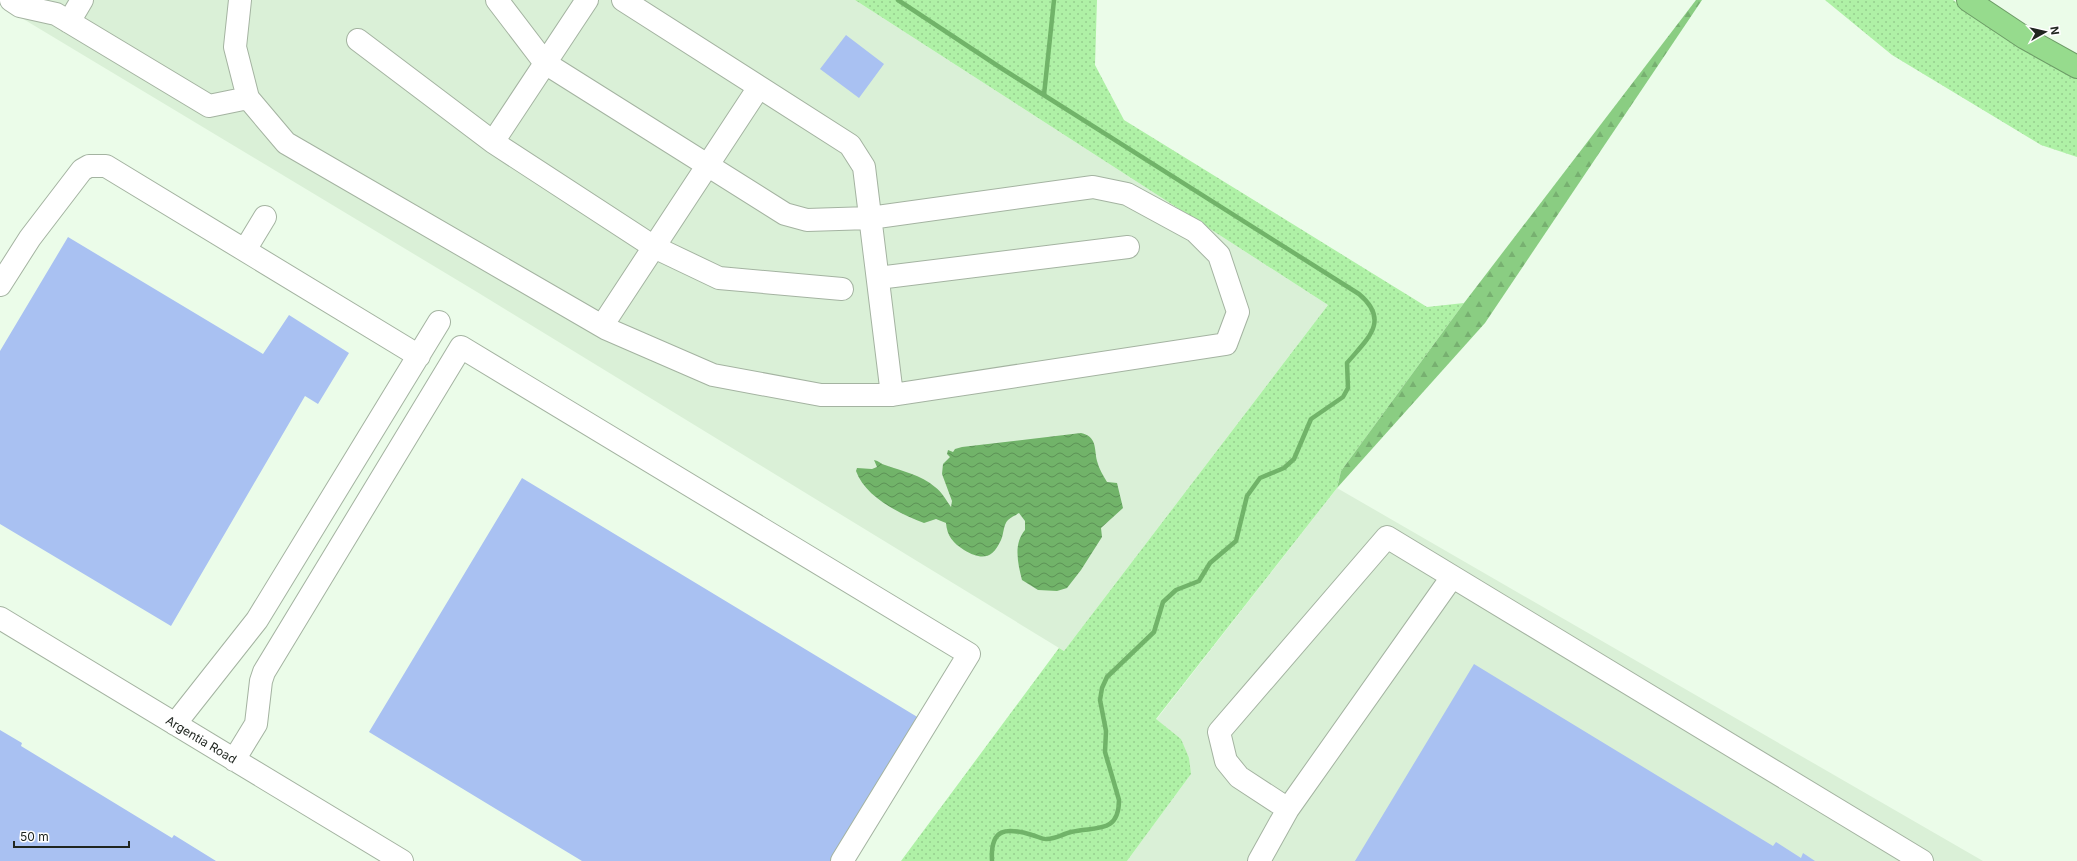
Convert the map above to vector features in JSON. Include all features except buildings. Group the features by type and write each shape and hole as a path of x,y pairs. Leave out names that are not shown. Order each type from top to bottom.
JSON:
{"highway":[{"path":"1968,0 2025,38 2077,67"}],"street":[{"path":"11,0 20,6 56,14 209,106 248,98"},
{"path":"69,22 82,0"},
{"path":"240,0 235,47 248,98 286,142 602,326 713,375 821,394 892,395 1226,344 1238,312 1219,255 1195,231 1127,194 1093,187 870,218 807,220 785,214 545,63 497,0"},
{"path":"493,142 587,0"},
{"path":"623,0 850,145 864,167 892,395"},
{"path":"358,40 493,142 654,247 719,278 842,289"},
{"path":"602,326 759,87"},
{"path":"0,285 30,238 82,170 89,166 110,167 419,356"},
{"path":"245,250 265,218"},
{"path":"878,278 1128,247"},
{"path":"175,724 260,616 439,322"},
{"path":"234,760 256,724 261,681 264,672 461,347 969,654 842,861"},
{"path":"1288,809 1239,777 1226,761 1219,732 1387,538 1922,861"},
{"path":"1259,861 1288,809 1452,577"},
{"name":"Argentia Road","path":"0,618 402,861"}],"shaded area":[{"path":"0,0 855,0 1328,305 1064,651 477,292 0,5"},
{"path":"855,0 1097,0 1095,65 1124,120 1427,307 1464,303 1341,471 1337,488 1156,719 1181,739 1189,758 1191,774 1127,861 901,861 1059,648 1064,651 1328,305"},
{"path":"1825,0 1953,0 2023,47 2077,74 2077,157 2041,145 1892,55"},
{"path":"1337,488 1983,861 1127,861 1191,774 1181,739 1156,720"}],"green space":[{"path":"1696,0 1702,0 1485,323 1337,488 1341,471 1464,303"}],"water":[{"path":"1081,433 1090,437 1094,443 1098,464 1107,482 1117,483 1123,508 1101,528 1102,537 1081,570 1067,588 1057,591 1038,590 1022,580 1018,561 1018,548 1019,541 1025,530 1025,521 1019,513 1006,522 998,547 990,555 981,557 964,550 957,545 949,535 946,523 936,519 924,523 905,515 875,497 867,489 856,471 857,468 872,469 877,467 874,460 877,461 884,465 924,479 944,496 951,507 952,501 942,474 943,464 950,457 947,454 948,450 953,452 955,449 962,447"}],"waterway":[{"path":"898,0 1001,68 1359,294 1368,304 1375,321 1368,338 1347,363 1348,388 1343,397 1311,419 1294,459 1284,468 1260,478 1247,496 1236,541 1210,563 1199,581 1176,590 1163,602 1154,632 1107,677 1102,688 1100,700 1106,731 1105,752 1119,800 1118,811 1115,819 1104,827 1080,830 1050,839 1044,839 1023,832 1007,831 997,836 992,850 992,861"},
{"path":"1044,95 1054,0"}]}
